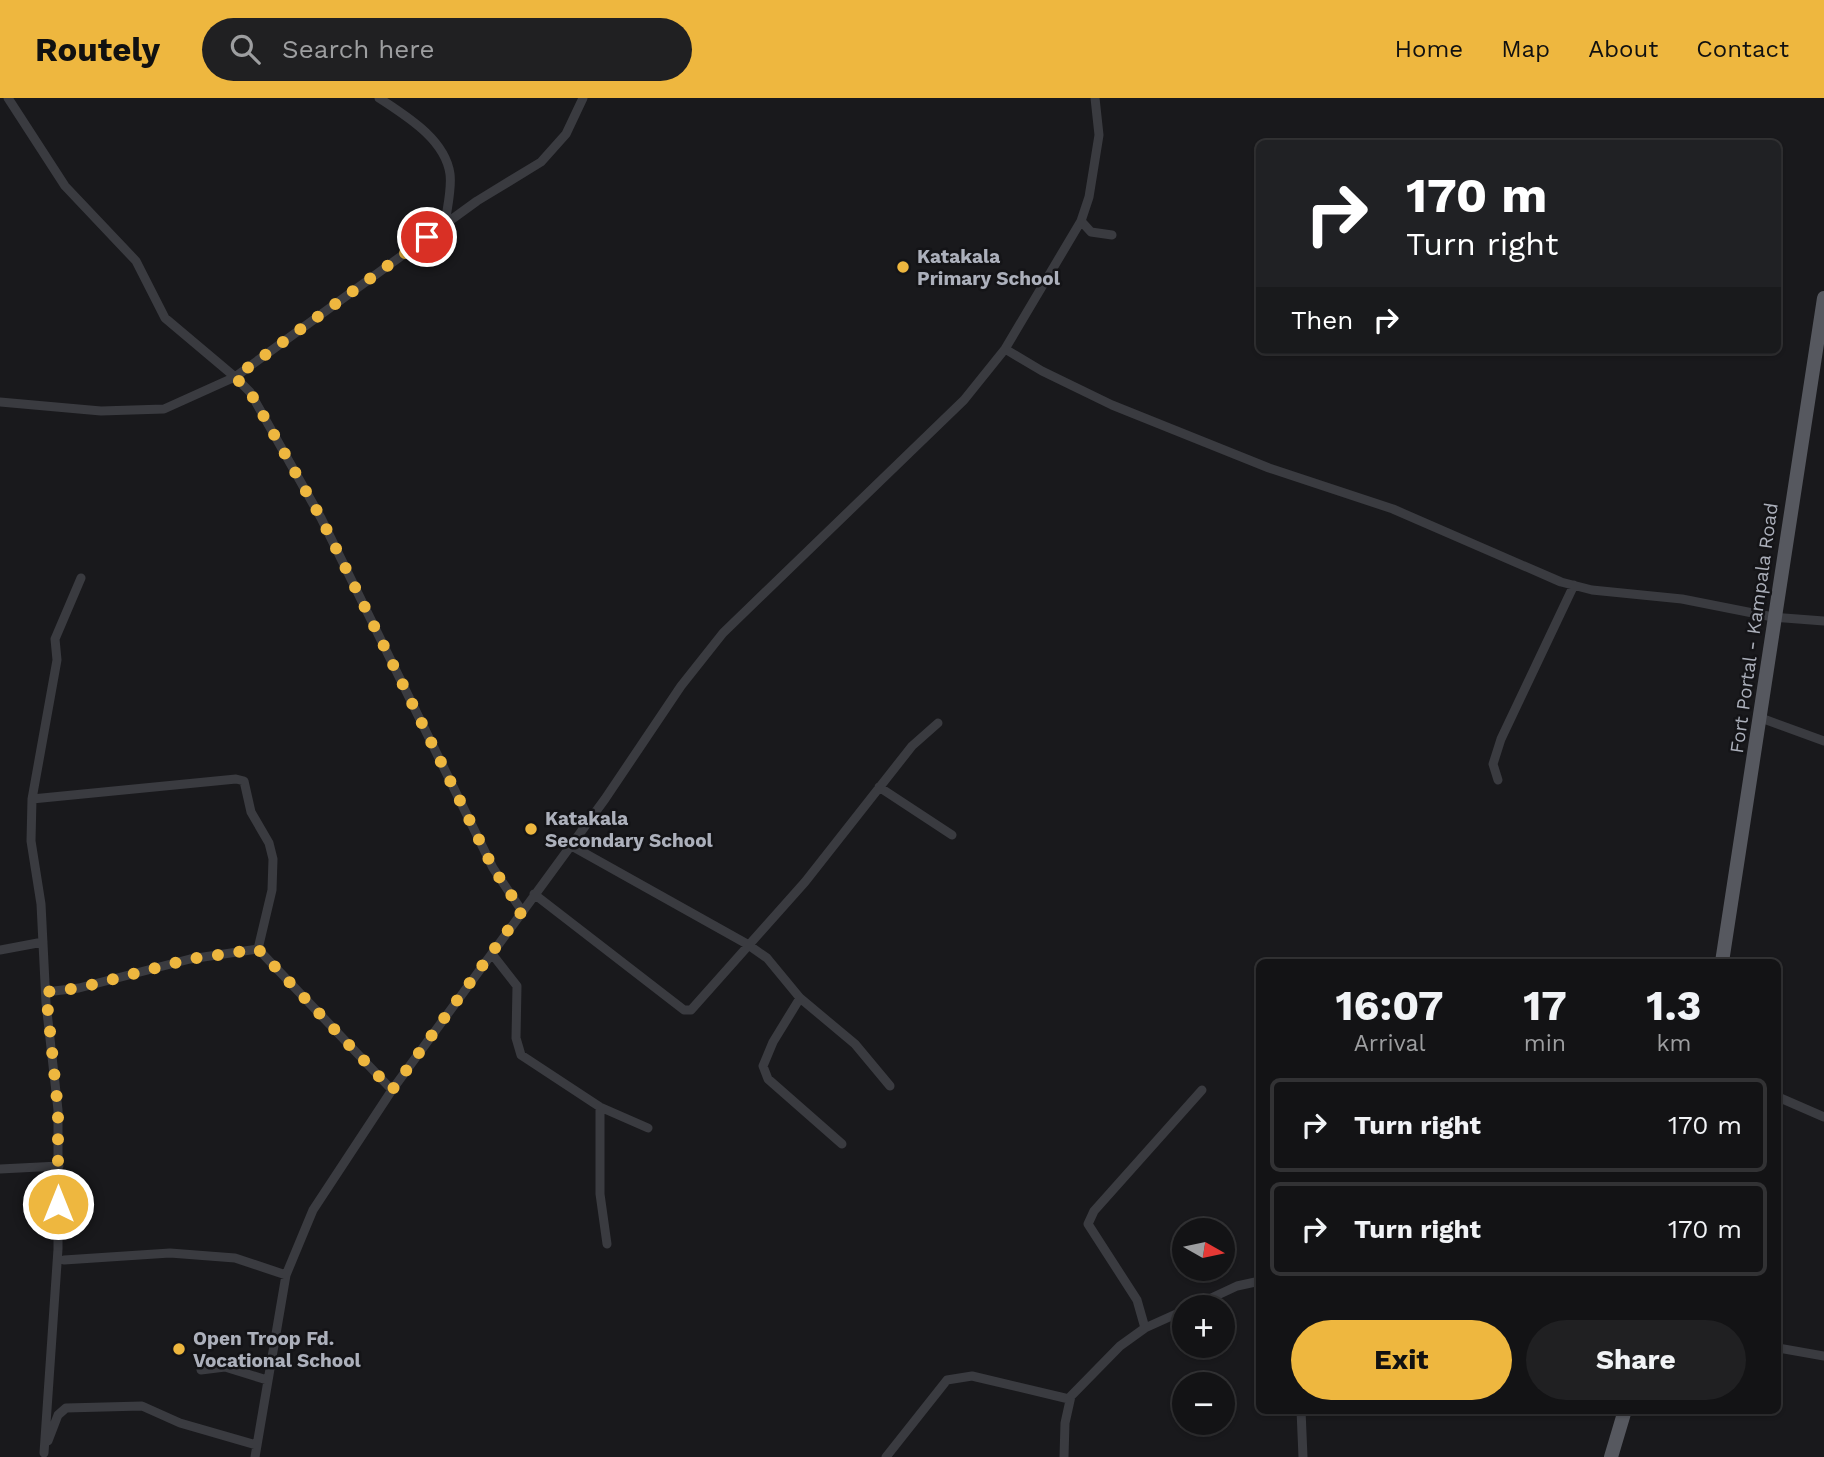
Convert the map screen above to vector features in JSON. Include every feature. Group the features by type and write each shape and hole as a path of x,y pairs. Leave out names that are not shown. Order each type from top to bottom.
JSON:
{"main road":[{"name":"Fort Portal - Kampala Road","path":"1722,959 1824,298"},
{"path":"1611,1457 1624,1414"}],"street":[{"path":"8,98 65,186 136,261 165,318 250,392 321,518 493,868 522,911"},
{"path":"379,98 410,118 445,155 451,176 446,224"},
{"path":"0,402 101,411 164,409 235,377 446,224 541,162 566,134 583,98"},
{"path":"255,1457 286,1275 313,1210 392,1090 570,845 681,686 723,633 956,408 1005,349 1081,221 1099,135 1095,98"},
{"path":"1081,221 1091,232 1112,235"},
{"path":"1005,349 1042,371 1112,405 1269,468 1383,505 1574,585 1592,590 1682,599 1773,617 1824,621"},
{"path":"43,1455 58,1248 59,1166 58,1110 46,992 41,904 31,841 32,799 57,660 55,639 81,578"},
{"path":"1499,780 1493,764 1501,739 1574,585"},
{"path":"1761,718 1824,741"},
{"path":"534,894 688,1011 805,882 912,746 938,723"},
{"path":"32,799 236,779 244,781 251,812 269,843 272,859 272,890 258,949"},
{"path":"879,787 952,835"},
{"path":"570,845 747,944 766,958 800,998 855,1044 890,1086"},
{"path":"0,950 43,942"},
{"path":"46,992 79,988 190,959 258,949"},
{"path":"258,949 392,1090"},
{"path":"492,954 517,986 516,1038 522,1055 600,1107 648,1128"},
{"path":"800,998 773,1042 764,1066 768,1079 842,1144"},
{"path":"1144,1328 1137,1300 1088,1224 1094,1211 1202,1090"},
{"path":"1781,1098 1824,1117"},
{"path":"600,1107 600,1194 607,1244"},
{"path":"0,1169 59,1166"},
{"path":"64,1260 170,1253 235,1258 286,1275"},
{"path":"1218,1295 1237,1286 1256,1282"},
{"path":"1064,1457 1069,1399 1120,1346 1144,1328 1172,1316"},
{"path":"1781,1349 1824,1356"},
{"path":"201,1370 225,1367 267,1380"},
{"path":"886,1457 947,1380 972,1376 1069,1399"},
{"path":"43,1455 58,1415 66,1408 142,1406 180,1423 256,1445"},
{"path":"1301,1414 1303,1457"}],"place":[{"name":"Katakala Primary School","path":"903,267"},
{"name":"Katakala Secondary School","path":"531,829"},
{"name":"Open Troop Fd. Vocational School","path":"179,1349"}],"route":[{"path":"58,1204 58,1110 46,992 79,988 190,959 258,949 392,1090 522,911 493,868 321,518 250,392 235,377 427,237"}]}
